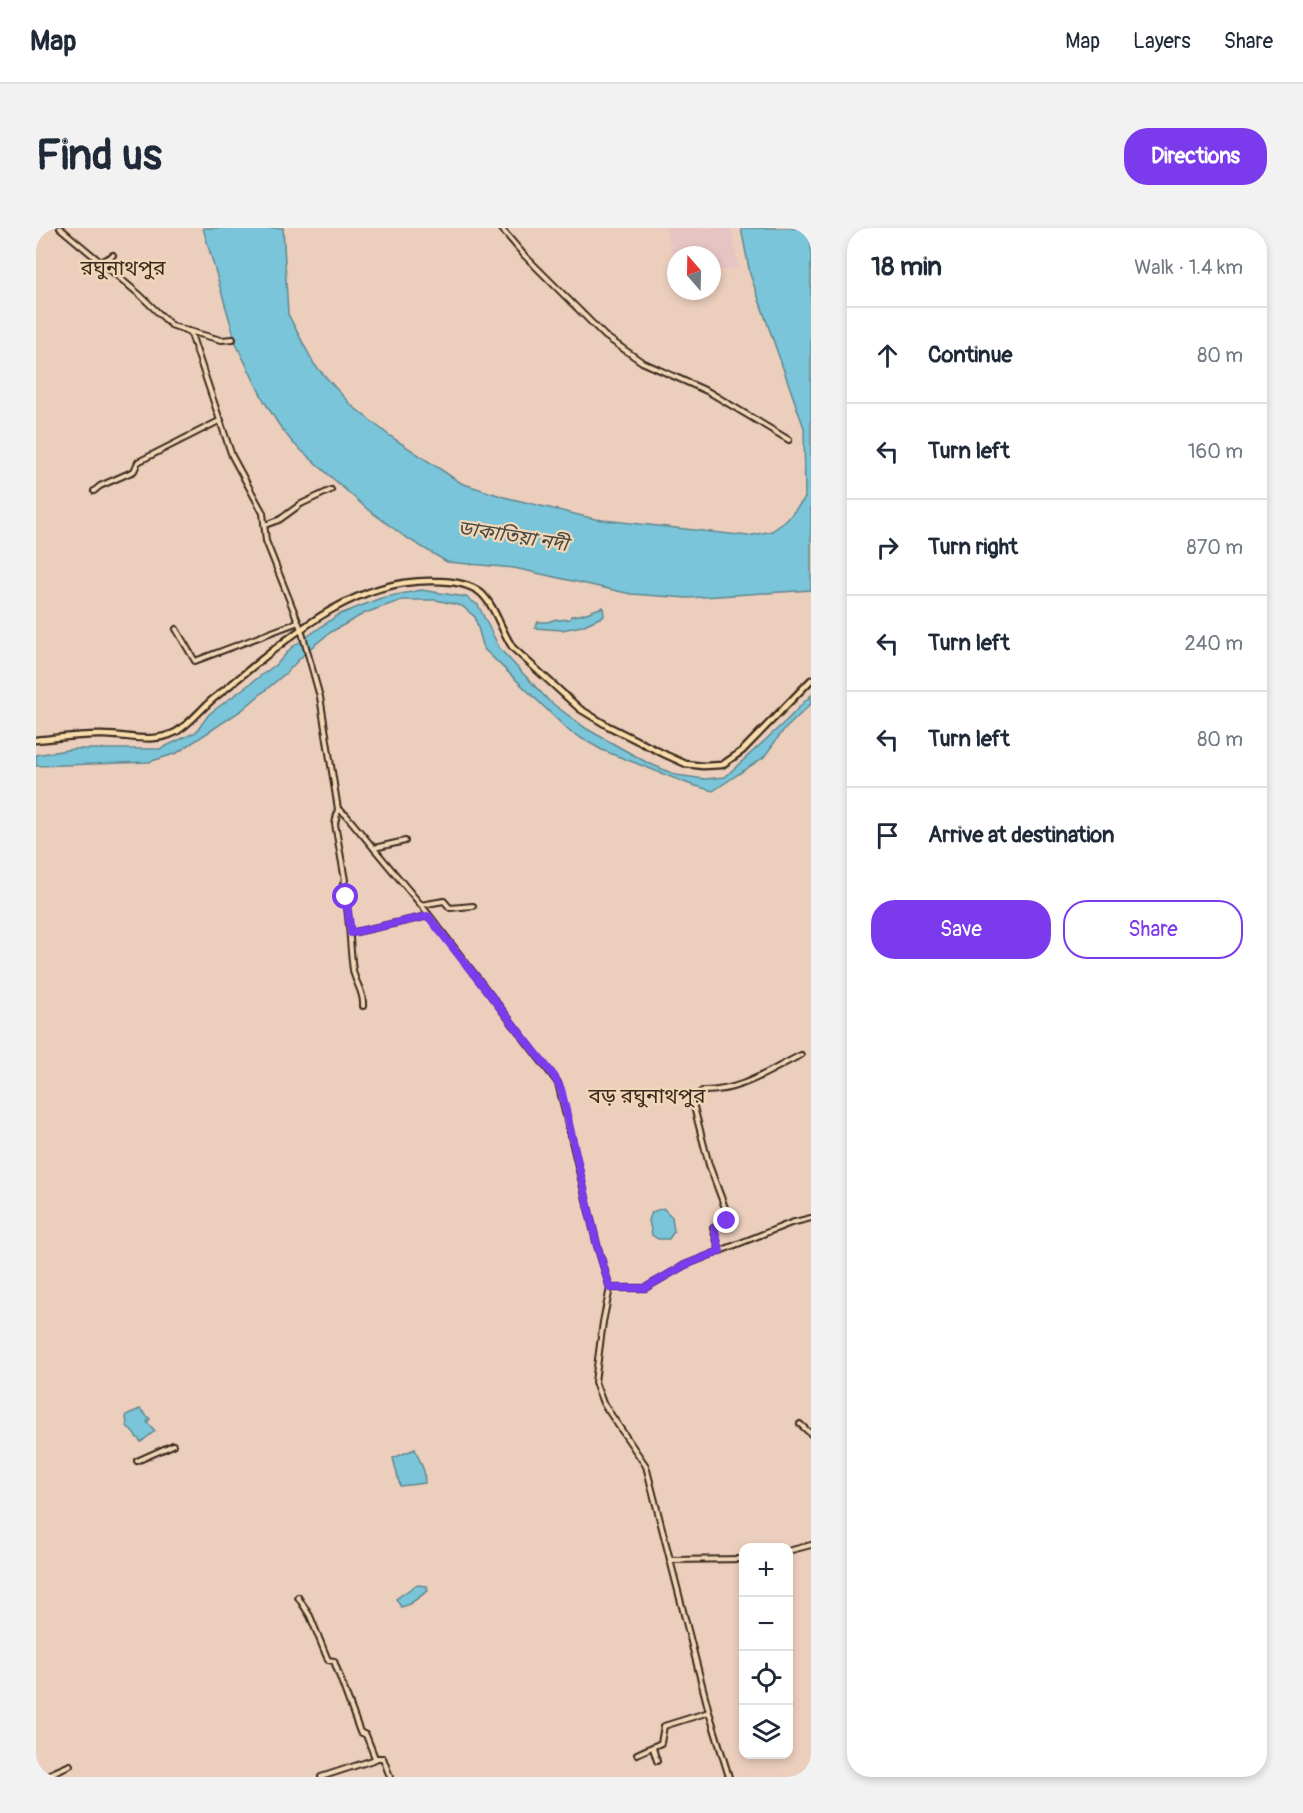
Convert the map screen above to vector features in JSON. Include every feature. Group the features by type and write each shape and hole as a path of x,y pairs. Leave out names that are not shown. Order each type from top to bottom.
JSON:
{"main road":[{"path":"36,740 102,734 146,740 169,735 183,727 204,707 300,629 329,610 385,586 424,581 446,581 477,591 490,603 513,648 580,709 608,726 686,764 722,765 742,751 811,680"}],"street":[{"path":"60,228 140,295 171,325 221,340 233,339"},
{"path":"501,228 524,255 605,336 642,362 709,392 789,440"},
{"path":"100,263 113,255"},
{"path":"188,331 191,334 232,456 263,513 266,541 300,629 320,698 338,809 335,824 345,880 344,893 351,933 352,967 362,992 363,1006"},
{"path":"94,491 134,471 138,462 221,420"},
{"path":"266,525 279,520 301,504 331,489"},
{"path":"176,629 195,661 296,623"},
{"path":"338,809 346,815 421,905 558,1083 597,1245 610,1288 595,1382 603,1403 646,1466 709,1712 729,1777"},
{"path":"374,848 405,841"},
{"path":"421,905 444,901 450,908 473,906"},
{"path":"351,933 428,916"},
{"path":"720,1251 714,1228 727,1221 727,1213 709,1165 693,1103 702,1091 720,1091 746,1083 801,1055"},
{"path":"610,1288 645,1288 685,1265 791,1223 811,1218"},
{"path":"800,1424 811,1434"},
{"path":"137,1461 173,1445"},
{"path":"793,1550 811,1545"},
{"path":"670,1560 739,1559"},
{"path":"298,1597 310,1616 327,1660 334,1661 360,1732 366,1735 376,1758"},
{"path":"637,1754 661,1743 664,1726 709,1712"},
{"path":"653,1748 657,1761"},
{"path":"321,1777 376,1758 383,1758 390,1777"},
{"path":"36,1771 43,1777 70,1765"}],"shaded area":[{"path":"665,228 731,228 738,268 721,271 721,246 670,246"}],"water":[{"name":"ডাকাতিয়া নদী","path":"203,228 283,228 288,314 314,364 351,405 390,436 461,483 504,497 595,519 748,536 772,531 787,520 805,498 804,428 750,274 741,228 811,228 811,590 688,598 631,594 514,568 447,562 405,537 366,508 293,443 279,425 264,401 237,346"},
{"path":"421,590 466,597 478,605 500,649 549,701 587,729 646,762 676,775 705,779 725,777 811,695 811,704 782,732 764,757 713,791 602,750 570,732 484,649 475,617 462,606 436,600 402,600 365,613 331,632 242,710 177,753 149,762 36,766 36,755 73,749 160,749 196,732 209,714 278,663 291,648 338,615 381,598"},
{"path":"603,607 604,616 582,626 562,630 535,628 538,622 570,619 571,616"},
{"path":"663,1208 672,1217 674,1231 669,1239 658,1239 652,1235 649,1220 652,1212"},
{"path":"140,1409 150,1419 147,1422 155,1431 141,1442 127,1426 126,1415"},
{"path":"415,1449 424,1471 425,1483 400,1486 393,1458"},
{"path":"416,1585 427,1586 428,1591 401,1607 396,1599"}],"district":[{"name":"রঘুনাথপুর","path":"123,268"},
{"name":"বড় রঘুনাথপুর","path":"647,1096"}],"route":[{"path":"346,897 351,933 428,916 554,1076 561,1089 597,1245 610,1288 645,1288 685,1265 720,1251 714,1228 727,1221"}]}
